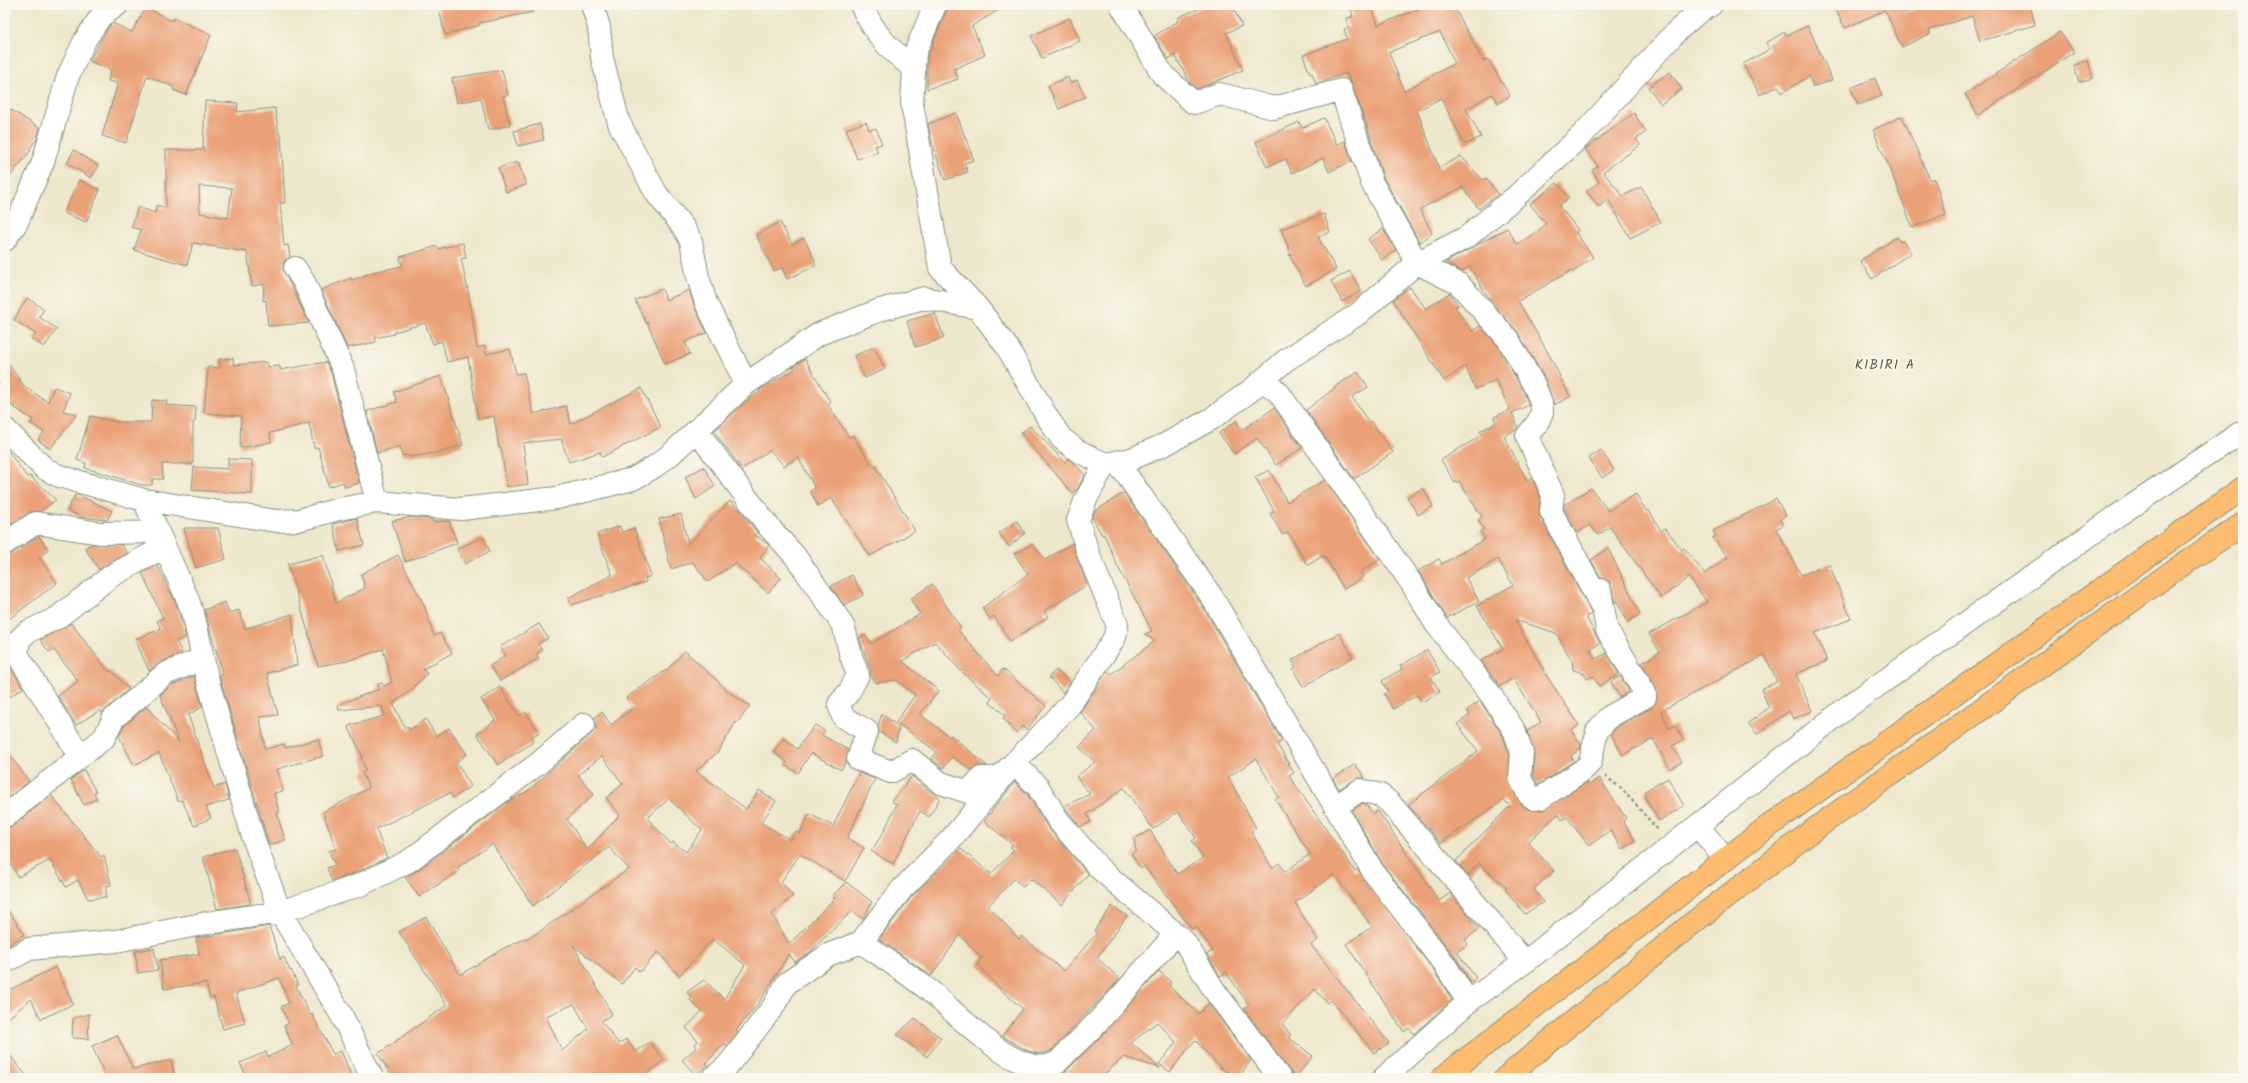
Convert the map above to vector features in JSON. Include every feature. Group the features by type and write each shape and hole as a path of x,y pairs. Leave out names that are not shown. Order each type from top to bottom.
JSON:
{"highway":[{"path":"1442,1078 1725,859 1986,670 2243,488"},
{"path":"1505,1078 1694,922 1812,830 2176,569 2243,524"}],"street":[{"path":"5,240 17,222 43,162 68,76 85,40 101,16 117,5"},
{"path":"592,5 599,27 602,58 619,123 656,193 684,228 691,241 698,277 706,303 746,384"},
{"path":"861,5 873,29 888,48 913,68"},
{"path":"935,5 915,53 912,103 940,268 978,308 1007,347 1061,438 1078,450 1111,463 1212,597 1374,873 1445,965 1468,1002"},
{"path":"1121,5 1163,76 1194,103 1220,94 1274,108 1342,90 1372,183 1417,263 1459,284 1508,339 1535,387 1541,402 1542,412 1538,422 1527,436 1553,495 1551,511 1601,604"},
{"path":"696,430 769,527 794,556 844,628 851,656 858,675 849,692 839,704 843,717 867,731 858,758 891,772 912,760 941,783 968,792 981,778 998,778 1069,706 1115,637 1118,624 1114,611 1088,552 1078,520 1111,463 1131,459 1166,444 1212,419 1263,380 1286,360 1358,314 1417,263 1467,236 1514,198 1582,135 1676,32 1696,14 1710,5"},
{"path":"295,268 304,282 343,369 377,502"},
{"path":"924,298 940,268"},
{"path":"5,429 44,468 59,476 144,500 276,521 299,520 339,509 377,502 461,509 557,498 599,489 633,479 654,467 746,384 819,334 880,310 924,298 978,308"},
{"path":"1263,380 1279,393 1412,584 1436,624 1492,695 1514,730 1522,753 1520,778 1529,795 1535,799 1541,798 1583,770 1590,763 1597,730 1609,717 1642,700 1645,693 1606,630 1601,604 1600,587 1604,584 1604,577 1600,569"},
{"path":"1384,1078 1468,1002 1525,962 1846,708 2117,516 2243,431"},
{"path":"144,500 188,600 195,621 202,658 253,837 280,912 342,1016 372,1078"},
{"path":"5,544 36,523 100,533 161,539"},
{"path":"80,756 17,654 17,646 27,632 57,618 161,539"},
{"path":"5,816 104,738 113,719 127,705 165,674 202,658"},
{"path":"5,962 29,949 116,941 207,923 280,912 360,885 409,861 539,763 584,724"},
{"path":"1014,763 1038,787 1058,820 1088,857 1108,877 1184,941 1214,990 1280,1078"},
{"path":"713,1078 727,1066 740,1050 773,1007 787,983 828,955 861,942 902,889 952,838 1014,763"},
{"path":"1335,807 1360,790 1380,795 1389,802 1525,962"},
{"path":"1698,826 1725,859"},
{"path":"861,942 930,991 1004,1054 1022,1063 1045,1066 1056,1063 1086,1036 1139,972 1176,934"}],"path":[{"path":"1590,763 1622,789 1652,822 1670,847"}],"building":[{"path":"438,5 532,5 533,12 479,23 480,25 445,35"},
{"path":"949,5 1007,5 972,26 985,55 954,69 958,79 927,89 927,56 930,50 933,49 932,45"},
{"path":"1207,5 1232,5 1242,26 1226,33 1243,70 1197,89 1190,83 1175,55 1168,59 1154,36 1177,22 1179,17"},
{"path":"1350,5 1371,5 1378,25 1419,9 1417,5 1453,5 1483,61 1488,59 1510,96 1498,103 1492,94 1466,109 1481,137 1465,145 1441,98 1417,111 1439,168 1461,156 1483,180 1486,178 1498,194 1479,209 1463,187 1420,209 1432,233 1420,243 1383,177 1363,114 1347,73 1316,84 1312,73 1310,74 1303,55 1347,39 1344,29 1349,28 1346,18 1353,17","holes":["1440,32 1455,63 1404,91 1389,52"]},
{"path":"1833,5 1901,5 1904,13 1928,5 2030,5 2035,25 1980,41 1972,16 1929,30 1930,34 1902,47 1885,10 1845,28"},
{"path":"146,7 172,21 174,18 211,35 186,95 173,90 174,87 147,76 126,143 102,136 118,83 108,81 111,70 89,61 112,23 132,32"},
{"path":"1070,18 1080,41 1042,58 1031,36"},
{"path":"1808,26 1832,80 1813,87 1809,76 1782,93 1778,86 1760,95 1743,64 1770,49 1766,43 1784,32 1787,35"},
{"path":"2060,32 2074,52 1978,115 1965,94"},
{"path":"2088,61 2093,78 2079,82 2074,65"},
{"path":"502,70 508,95 503,96 510,125 488,130 481,98 457,103 452,78"},
{"path":"1670,72 1682,89 1661,104 1648,87"},
{"path":"1068,77 1070,83 1077,80 1085,97 1059,109 1048,86"},
{"path":"1875,78 1882,96 1858,105 1851,88"},
{"path":"205,101 238,103 237,112 275,108 279,135 281,135 285,203 280,203 284,246 288,245 290,257 284,262 283,269 309,323 268,326 266,300 263,301 264,284 252,286 247,252 193,243 187,265 134,250 141,230 131,227 138,207 155,213 157,205 166,208 166,150 203,150","holes":["199,186 232,188 228,218 200,213"]},
{"path":"5,106 40,128 37,139 30,148 31,150 5,183"},
{"path":"956,113 974,160 964,163 968,172 945,180 932,143 928,124"},
{"path":"1634,113 1646,132 1636,139 1640,145 1603,172 1623,196 1641,187 1661,222 1630,238 1608,199 1599,207 1586,191 1599,182 1592,170 1598,166 1585,149"},
{"path":"1902,116 1930,180 1934,178 1946,215 1912,227 1897,186 1873,130"},
{"path":"1324,118 1337,145 1345,141 1352,161 1329,172 1323,158 1292,173 1286,159 1267,167 1256,142 1299,122 1302,128"},
{"path":"866,122 869,130 876,128 882,144 875,146 878,152 857,159 846,129"},
{"path":"540,124 544,140 518,146 514,131"},
{"path":"74,150 99,166 91,178 67,163"},
{"path":"518,162 526,185 506,192 498,168"},
{"path":"79,180 100,190 86,222 64,213"},
{"path":"1557,183 1569,198 1559,206 1578,230 1576,233 1593,257 1573,272 1572,270 1518,301 1552,360 1570,397 1554,405 1546,381 1517,331 1492,303 1469,266 1462,272 1446,262 1507,228 1517,244 1533,235 1546,224 1530,204"},
{"path":"1324,214 1330,232 1318,237 1336,269 1306,286 1289,255 1291,254 1281,229"},
{"path":"780,222 792,244 804,238 815,260 815,266 787,279 782,268 774,271 756,235"},
{"path":"1383,229 1396,250 1382,260 1368,239"},
{"path":"1897,237 1900,242 1903,241 1911,253 1872,279 1860,261"},
{"path":"463,243 466,258 461,259 469,295 477,348 485,346 486,354 510,349 516,374 524,373 533,414 566,406 571,424 641,388 661,427 602,457 600,452 569,462 561,439 523,443 528,484 507,487 501,447 499,448 494,416 478,419 468,357 447,362 442,341 433,344 425,323 394,332 394,334 375,338 376,342 347,348 321,290 351,278 352,280 373,272 402,266 400,257 437,246 438,249"},
{"path":"1350,271 1361,291 1342,302 1331,281"},
{"path":"1410,287 1426,309 1449,293 1458,305 1455,307 1472,331 1480,326 1498,346 1524,392 1529,405 1512,413 1518,427 1516,430 1504,436 1527,481 1532,478 1540,497 1540,517 1592,614 1586,617 1600,643 1590,650 1595,659 1607,653 1619,674 1599,686 1593,676 1587,679 1584,673 1573,670 1572,661 1556,633 1515,620 1548,678 1579,725 1571,730 1581,744 1580,749 1571,756 1574,761 1538,785 1533,775 1534,754 1527,731 1541,722 1513,678 1500,686 1481,661 1503,649 1477,606 1513,585 1498,559 1466,578 1479,601 1447,618 1418,571 1439,559 1442,564 1485,539 1480,531 1484,529 1478,520 1482,517 1459,481 1455,483 1441,460 1482,435 1480,431 1496,423 1494,417 1510,410 1496,380 1475,389 1465,366 1444,381 1393,300"},
{"path":"662,289 666,300 689,290 695,308 707,333 685,342 690,354 665,364 647,322 646,323 635,300"},
{"path":"27,298 44,309 39,317 57,329 44,347 32,339 36,334 14,320"},
{"path":"935,313 944,338 915,347 907,321"},
{"path":"874,347 885,369 865,378 854,356"},
{"path":"233,358 234,365 267,362 268,367 280,366 280,370 326,362 331,373 359,483 345,487 343,482 329,487 318,447 314,448 309,423 270,433 271,442 240,448 241,416 204,413 208,367 220,368 219,359"},
{"path":"805,359 831,403 828,405 849,437 852,435 872,465 874,464 915,531 870,556 831,498 818,506 810,491 815,488 798,457 784,466 770,450 742,469 714,431 750,398 760,392 759,390 795,369 793,367"},
{"path":"5,360 25,387 48,402 54,387 70,393 63,411 77,414 50,449 38,440 44,432 30,423 33,420 5,401"},
{"path":"1358,372 1368,387 1352,397 1369,423 1371,421 1393,452 1354,479 1306,410 1335,388 1334,387"},
{"path":"441,376 463,445 442,452 409,457 408,455 402,456 400,446 377,453 367,411 397,402 394,392"},
{"path":"152,400 167,401 166,405 196,407 195,422 193,422 193,464 162,464 163,479 152,479 152,485 142,485 85,468 86,463 77,460 90,416 117,422 151,422"},
{"path":"1274,408 1302,448 1276,465 1257,438 1234,454 1219,433 1236,421 1242,430"},
{"path":"1030,426 1065,462 1068,459 1085,475 1078,488 1072,493 1021,433"},
{"path":"5,447 27,477 30,476 56,500 41,511 29,512 5,528"},
{"path":"1601,450 1614,470 1602,478 1589,458"},
{"path":"228,459 252,460 252,494 192,490 194,467 228,469"},
{"path":"704,467 715,486 696,499 685,477"},
{"path":"1269,470 1287,502 1325,480 1380,559 1360,572 1363,577 1344,589 1324,555 1308,565 1288,532 1283,535 1270,514 1274,511 1255,477"},
{"path":"1423,488 1433,506 1418,515 1407,497"},
{"path":"1591,488 1608,511 1636,494 1646,511 1649,510 1661,531 1665,528 1682,550 1684,548 1705,574 1728,557 1713,538 1716,536 1713,531 1776,499 1786,516 1780,519 1783,525 1776,529 1801,575 1829,564 1851,619 1815,633 1827,661 1796,674 1812,711 1793,719 1789,711 1757,734 1748,723 1769,708 1761,689 1777,682 1765,655 1661,711 1669,728 1675,725 1683,740 1672,746 1682,762 1670,769 1653,739 1623,755 1611,734 1617,727 1651,708 1657,697 1656,687 1642,663 1660,652 1649,634 1707,602 1689,577 1661,598 1610,527 1598,535 1590,525 1577,533 1564,509 1564,505"},
{"path":"1124,493 1201,604 1282,741 1277,744 1294,773 1289,776 1355,871 1357,869 1435,972 1452,1000 1414,1034 1409,1028 1404,1032 1346,944 1372,927 1334,874 1295,903 1318,940 1311,945 1389,1043 1374,1053 1331,1000 1327,1003 1315,989 1282,1024 1291,1035 1288,1037 1313,1056 1295,1078 1244,1009 1249,1005 1226,972 1220,976 1207,954 1213,951 1196,926 1192,929 1144,866 1141,869 1131,854 1136,851 1134,839 1150,830 1177,874 1203,858 1192,841 1196,838 1178,812 1153,829 1124,788 1087,814 1091,822 1080,827 1064,806 1090,794 1076,777 1095,762 1079,747 1096,730 1080,712 1107,671 1111,674 1155,641 1145,634 1152,631 1117,565 1104,534 1102,535 1092,517 1095,511","holes":["1256,759 1279,797 1275,799 1310,854 1285,872 1279,863 1272,868 1251,831 1256,828 1228,777"]},
{"path":"76,494 112,511 107,520 81,517 67,510"},
{"path":"730,501 740,510 757,532 755,535 769,545 760,558 781,578 768,593 735,563 708,582 693,562 671,569 659,519 681,514 688,544"},
{"path":"412,517 432,519 433,522 449,521 457,543 405,562 392,521"},
{"path":"357,518 364,545 339,551 333,524"},
{"path":"1017,521 1025,533 1009,547 999,533"},
{"path":"620,526 622,532 634,528 651,576 645,578 646,582 571,605 568,598 612,575 597,534"},
{"path":"184,528 218,528 226,559 196,568"},
{"path":"39,536 48,550 39,557 57,583 5,622 5,555 12,554"},
{"path":"483,537 490,551 465,564 457,549"},
{"path":"1072,543 1087,585 1044,611 1048,617 1010,641 994,616 990,619 982,608 1028,574 1014,554 1033,544 1045,560"},
{"path":"91,544 122,545 127,553 99,570 85,548"},
{"path":"1608,548 1640,614 1628,622 1617,602 1615,603 1610,582 1601,578 1591,560"},
{"path":"323,555 336,603 365,588 361,574 398,555 424,605 434,636 440,633 452,653 423,669 427,674 414,686 415,687 393,704 405,728 408,727 409,730 426,719 436,736 449,728 467,754 456,762 471,786 453,798 450,793 376,829 387,858 355,873 332,881 327,868 335,865 329,851 336,849 323,812 369,788 362,772 366,770 361,758 363,757 348,726 384,716 382,706 339,710 338,705 379,689 378,684 382,683 384,686 392,682 383,649 347,661 318,666 288,564"},
{"path":"157,565 176,604 186,637 176,641 182,653 160,663 149,671 135,639 161,629 157,621 163,618 142,573"},
{"path":"852,575 863,595 844,605 831,586"},
{"path":"932,584 961,628 958,630 998,676 1003,669 1046,706 1026,730 1022,726 1016,733 1003,718 1005,715 989,702 992,698 962,672 935,642 902,661 939,691 920,714 950,737 951,735 987,766 976,766 972,770 952,757 943,768 931,759 937,752 896,722 915,695 896,680 876,683 870,674 871,671 859,638 865,635 871,644 920,614 910,599"},
{"path":"225,602 229,613 239,610 245,629 292,614 297,665 267,673 278,715 260,717 265,749 284,744 285,748 318,739 323,756 277,769 283,791 274,793 279,813 277,814 285,840 269,845 219,675 223,673 204,610"},
{"path":"71,623 109,672 111,670 129,689 102,713 100,710 76,725 58,696 78,681 53,649 49,652 40,640"},
{"path":"539,624 548,638 538,644 542,650 536,654 539,658 500,681 490,666 506,655 500,647"},
{"path":"1339,633 1353,657 1303,687 1293,669 1296,667 1292,660"},
{"path":"1427,650 1440,672 1431,677 1440,692 1422,702 1417,695 1393,709 1384,694 1388,691 1382,681 1402,669 1400,666"},
{"path":"685,651 730,693 750,706 737,723 736,722 718,752 696,771 746,809 759,790 776,801 761,823 791,840 796,832 800,834 809,814 833,826 859,773 875,779 847,838 864,848 845,881 800,854 781,882 793,896 772,914 789,944 835,898 832,896 846,882 872,902 863,919 852,911 810,952 795,962 789,954 758,1004 736,1030 738,1032 727,1046 725,1043 706,1063 708,1065 696,1075 682,1060 697,1047 694,1045 698,1041 686,1028 702,1011 690,1000 692,997 687,992 704,980 724,999 745,965 713,939 679,976 658,952 640,972 635,967 622,984 573,945 612,1014 601,1021 619,1044 626,1039 636,1052 650,1042 664,1060 642,1078 393,1078 378,1054 447,1005 399,932 426,917 460,975 504,948 534,935 629,869 609,847 533,906 492,844 457,868 459,871 419,897 405,877 417,871 509,801 528,791 592,733 596,728 594,718 602,712 611,725 633,708 626,698 669,668","holes":["602,756 623,784 606,798 620,815 587,850 567,819 594,794 578,775","669,799 702,830 686,852 673,842 671,844 647,818","574,1004 588,1029 562,1051 546,1016"]},
{"path":"5,654 6,661 23,688 5,700"},
{"path":"1056,670 1070,682 1063,693 1049,677"},
{"path":"194,676 202,707 188,715 214,788 225,784 229,800 206,807 211,818 194,826 182,800 178,801 159,753 134,765 119,736 123,727 146,707 179,742 160,695 172,685"},
{"path":"1620,676 1629,691 1620,697 1611,682"},
{"path":"500,687 519,716 525,712 539,732 531,737 533,742 498,765 477,734 495,720 481,699"},
{"path":"1480,701 1503,736 1509,755 1509,783 1522,805 1529,810 1543,810 1587,782 1589,785 1599,778 1626,818 1623,821 1635,841 1622,849 1610,830 1589,846 1567,817 1562,820 1558,814 1528,842 1554,871 1534,889 1543,902 1525,914 1505,889 1507,888 1479,863 1468,875 1456,861 1510,806 1504,800 1441,843 1408,805 1478,751 1457,724 1470,715 1467,710"},
{"path":"882,714 899,727 896,742 879,732 878,726"},
{"path":"815,725 825,731 822,735 848,750 846,762 841,770 811,753 798,773 785,765 787,762 773,752 784,738 797,749"},
{"path":"5,749 29,781 5,800"},
{"path":"1355,764 1365,778 1358,778 1339,789 1333,779"},
{"path":"84,770 96,792 94,793 97,798 84,805 71,780"},
{"path":"912,776 940,798 929,817 920,811 893,864 871,851 883,833 897,804 892,802"},
{"path":"1668,778 1684,806 1659,821 1645,797 1645,791"},
{"path":"1015,782 1028,795 1048,828 1088,874 1062,905 1031,879 1023,887 1014,879 988,906 1019,939 1021,936 1064,971 1097,933 1094,931 1112,906 1127,916 1097,958 1120,979 1051,1051 1041,1054 1028,1051 1002,1036 1023,1009 998,987 977,963 982,958 960,935 931,976 879,939 911,897 961,849 991,874 1014,850 1010,847 1013,845 984,821"},
{"path":"51,795 101,857 104,855 111,885 106,886 106,897 88,899 78,880 66,887 50,860 18,877 5,853 5,828 13,826"},
{"path":"1362,803 1366,804 1373,814 1378,811 1439,901 1450,893 1479,929 1465,940 1468,944 1457,952 1476,978 1471,983 1455,957 1384,866 1352,811"},
{"path":"235,848 251,904 217,909 203,857"},
{"path":"5,906 24,934 5,948"},
{"path":"269,926 280,959 284,957 290,971 291,970 298,985 296,986 310,1015 312,1014 333,1054 341,1051 352,1078 247,1078 240,1063 266,1052 268,1057 293,1045 284,1026 289,1023 281,1007 289,1003 279,978 236,993 245,1023 223,1029 214,997 210,998 206,983 164,989 160,960 199,954 196,938"},
{"path":"154,948 158,970 138,973 135,951"},
{"path":"56,967 73,1004 41,1019 31,999 5,1021 5,992"},
{"path":"1159,971 1170,981 1170,987 1199,1014 1208,1003 1251,1060 1238,1078 1221,1068 1195,1040 1170,1072 1159,1064 1176,1042 1157,1022 1131,1043 1160,1068 1124,1057 1100,1078 1068,1078 1064,1073 1106,1031"},
{"path":"89,1014 88,1039 72,1038 73,1018"},
{"path":"915,1018 941,1038 927,1057 897,1035"},
{"path":"117,1035 133,1069 171,1060 175,1078 106,1078 92,1046"},
{"path":"5,1048 18,1066 29,1078 5,1078"}],"district":[{"name":"KIBIRI A","path":"1885,364"}]}
